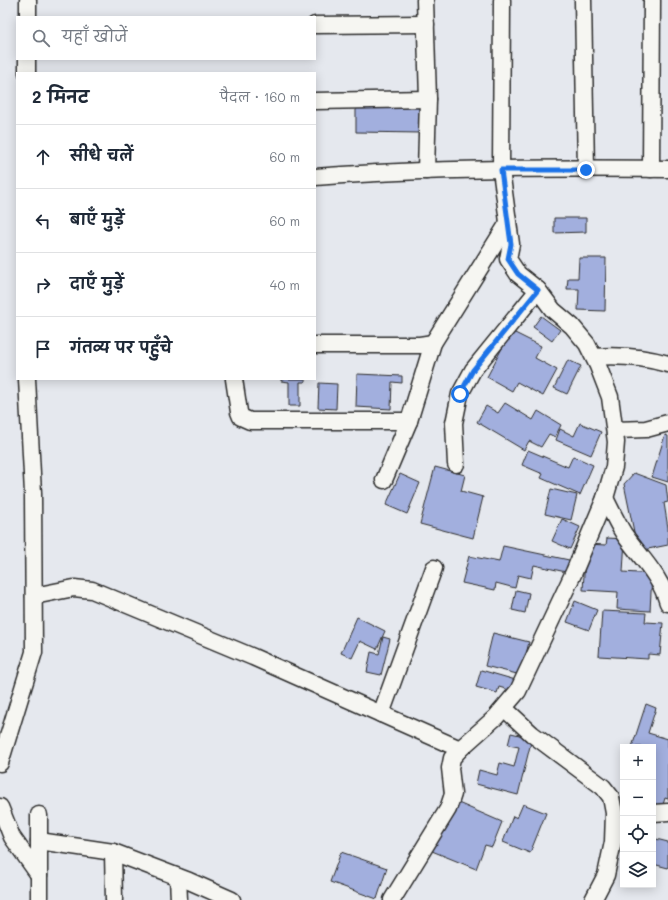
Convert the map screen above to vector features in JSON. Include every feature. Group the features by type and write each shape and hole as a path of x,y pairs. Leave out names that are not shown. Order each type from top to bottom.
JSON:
{"street":[{"path":"28,0 28,16"},
{"path":"425,0 428,99 426,172"},
{"path":"392,900 448,809 452,794 450,768 452,758 496,717 518,691 574,572 605,498 614,467 616,442 610,397 594,357 582,338 572,326 553,310 538,290 518,274 508,259 511,244 501,170 502,0"},
{"path":"583,0 586,170"},
{"path":"651,169 652,0"},
{"path":"316,25 426,24"},
{"path":"27,60 27,72"},
{"path":"316,101 428,99"},
{"path":"316,177 501,170 668,170"},
{"path":"384,480 409,420 433,343 508,222"},
{"path":"456,464 454,423 460,394 473,370 538,290"},
{"path":"316,345 433,343"},
{"path":"594,357 626,356 646,358 668,364"},
{"path":"0,763 34,652 32,493 27,380"},
{"path":"234,380 239,412 241,417 250,422 409,420"},
{"path":"615,430 646,429 668,423"},
{"path":"605,498 624,534 652,569 664,590 668,602"},
{"path":"381,714 434,568"},
{"path":"34,596 74,588 92,590 460,749"},
{"path":"504,708 532,734 603,787 611,797 619,814 606,875 593,900"},
{"path":"0,807 12,837 39,875"},
{"path":"656,813 668,812"},
{"path":"39,815 39,900"},
{"path":"39,841 113,852 232,900"},
{"path":"113,852 114,900"},
{"path":"178,877 179,900"}],"building":[{"path":"356,102 421,107 421,133 356,132"},
{"path":"554,218 586,218 586,232 554,233"},
{"path":"579,258 606,258 605,311 578,310 579,289 567,289 568,278 578,278"},
{"path":"541,316 560,330 552,341 533,327"},
{"path":"511,331 541,346 535,358 557,370 543,396 517,382 512,391 487,377"},
{"path":"568,360 581,366 567,394 554,388"},
{"path":"357,374 402,376 402,383 392,382 391,409 356,407"},
{"path":"305,380 305,382 300,382 300,406 289,406 289,382 281,381"},
{"path":"319,383 337,384 336,409 318,408"},
{"path":"505,403 533,420 538,411 561,425 555,437 549,434 541,447 529,441 524,450 477,422 486,406 498,413"},
{"path":"580,423 601,432 591,455 556,440 560,429 574,436"},
{"path":"665,435 668,436 668,482 652,477"},
{"path":"528,450 568,467 573,456 593,465 580,495 541,478 543,474 522,465"},
{"path":"435,467 465,475 461,491 483,497 473,538 420,524"},
{"path":"634,473 666,485 668,502 664,503 668,528 668,545 638,551 624,484"},
{"path":"400,474 420,483 407,514 386,505"},
{"path":"551,489 577,495 571,520 545,514"},
{"path":"562,519 580,527 570,549 552,541"},
{"path":"607,538 625,539 623,572 652,574 650,611 617,609 618,592 583,590 586,544 606,545"},
{"path":"503,546 569,560 566,572 534,565 531,578 518,575 515,588 496,583 495,590 462,583 469,556 499,562"},
{"path":"516,590 529,593 525,613 512,610"},
{"path":"575,601 597,610 589,630 567,622"},
{"path":"602,611 646,613 645,622 663,623 660,655 648,654 648,659 599,656"},
{"path":"357,617 385,631 377,649 360,641 352,658 341,653"},
{"path":"493,633 529,642 521,675 485,666"},
{"path":"383,637 390,639 381,675 367,672 371,652 379,654"},
{"path":"481,670 519,681 516,692 499,687 497,693 476,687"},
{"path":"646,704 656,708 648,733 668,739 668,799 665,798 662,808 656,806 656,744 633,744"},
{"path":"511,733 532,738 518,795 476,784 479,770 497,775 500,763 514,767 519,747 508,745"},
{"path":"456,802 502,822 492,847 485,845 476,869 432,851"},
{"path":"523,804 546,813 530,853 503,842 513,816 517,818"},
{"path":"656,839 668,842 668,868 656,865"},
{"path":"341,852 387,868 377,899 330,882"}],"route":[{"path":"460,394 473,370 538,290 518,274 508,259 511,244 501,170 586,170"}]}
